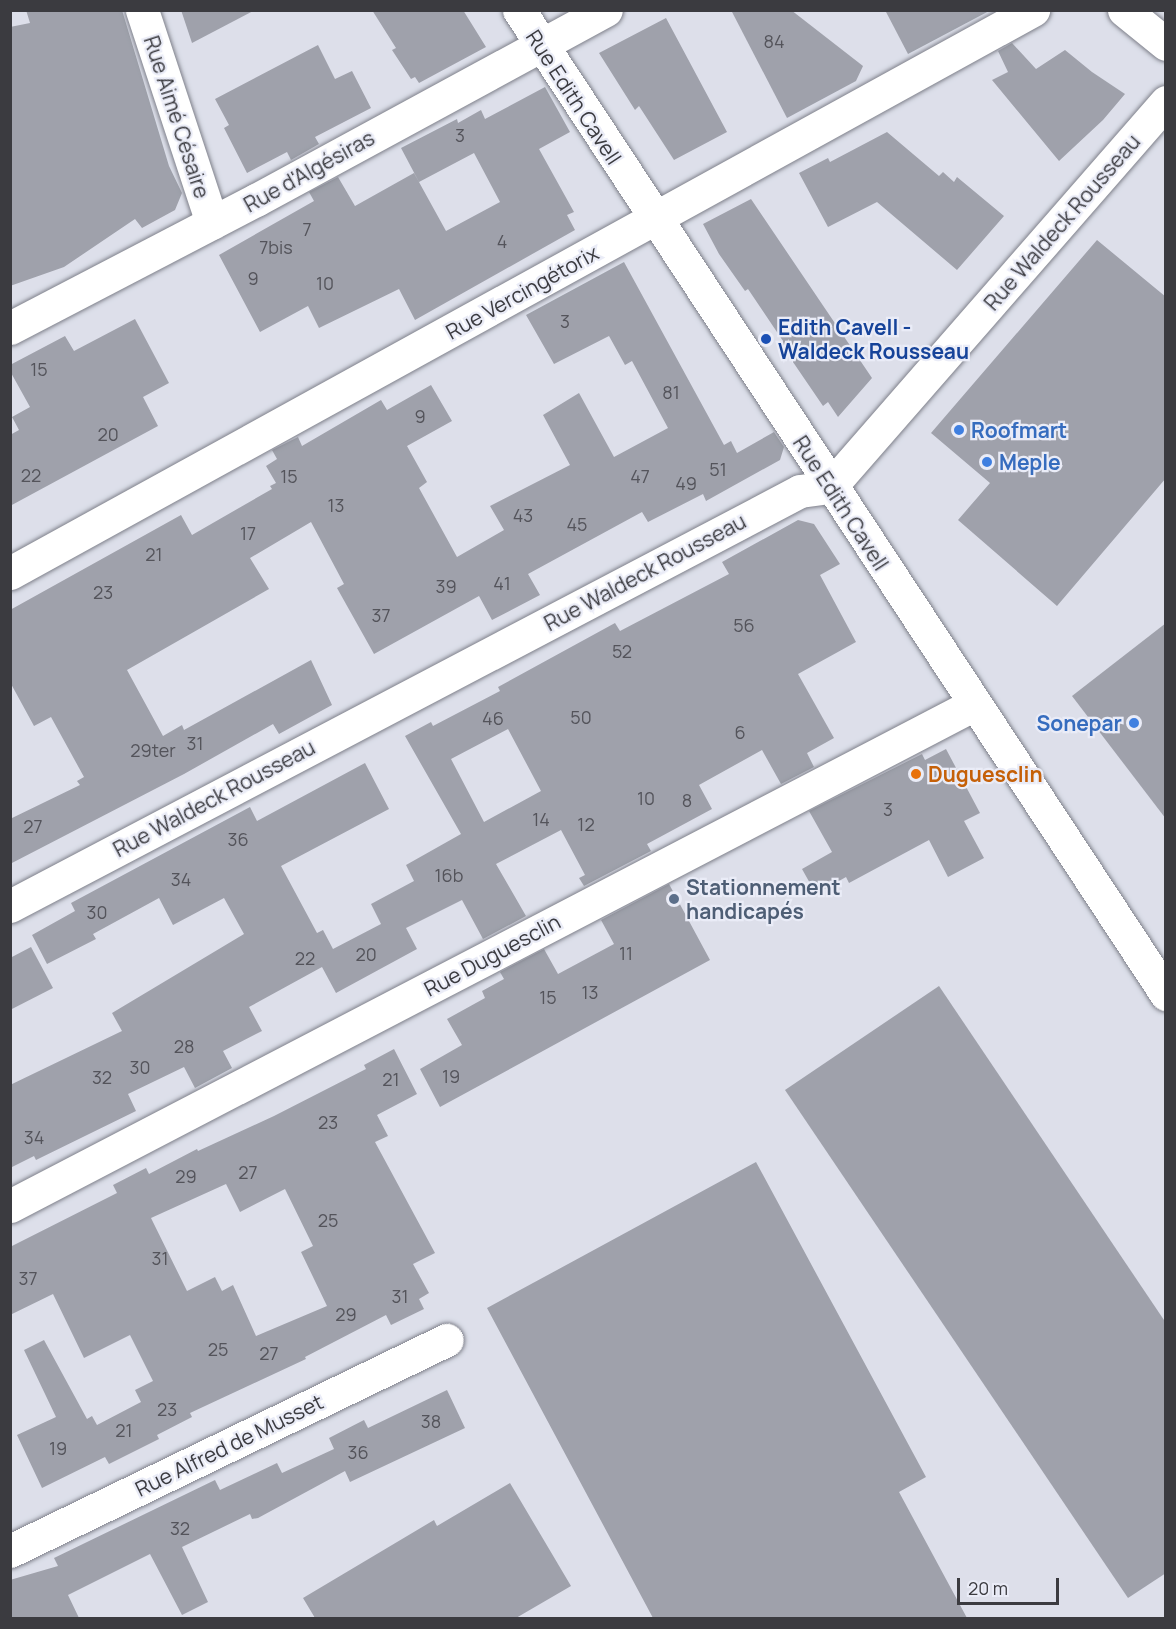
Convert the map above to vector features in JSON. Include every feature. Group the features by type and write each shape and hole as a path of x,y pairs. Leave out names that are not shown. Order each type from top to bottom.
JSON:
{"street":[{"name":"Rue Aimé Césaire","path":"142,10 212,223"},
{"name":"Rue Edith Cavell","path":"519,10 830,488 1166,994"},
{"name":"Rue d'Algésiras","path":"10,328 212,223 539,44 606,10"},
{"name":"Rue Vercingétorix","path":"10,573 1033,10"},
{"path":"1124,10 1166,44"},
{"name":"Rue Waldeck Rousseau","path":"10,906 800,491 830,488 1166,102"},
{"name":"Rue Duguesclin","path":"10,1206 973,705"},
{"name":"Rue Alfred de Musset","path":"10,1551 447,1340"}],"building":[{"path":"26,10 122,10 169,166 182,193 175,210 142,228 135,219 64,267 10,286 10,27 30,23"},
{"path":"181,10 255,10 192,43"},
{"path":"372,10 463,10 486,47 419,83 415,77 411,79 392,50 396,48"},
{"path":"731,10 791,10 863,66 856,81 787,118"},
{"path":"885,10 991,10 908,54"},
{"path":"666,18 727,132 674,160 639,106 635,110 599,53"},
{"path":"1012,43 1036,69 1065,50 1125,94 1103,120 1059,161 992,80 1008,72 998,51"},
{"path":"318,45 335,79 352,71 371,108 315,137 319,144 291,160 287,152 247,173 224,128 229,125 215,99"},
{"path":"545,87 570,132 539,149 574,212 567,215 575,230 415,320 399,289 319,328 308,306 260,332 219,255 314,201 309,192 338,177 355,206 414,173 446,231 500,202 474,153 419,182 401,148 457,119 458,123 481,110 485,119"},
{"path":"887,132 939,176 943,172 954,182 957,177 1004,216 957,270 877,202 828,227 799,173 828,158 830,162"},
{"path":"751,199 872,378 838,417 828,402 823,406 780,343 783,341 748,289 745,291 719,254 703,224"},
{"path":"1097,240 1166,297 1166,478 1057,606 958,520 990,483 931,433"},
{"path":"624,262 724,445 731,441 737,453 774,432 784,447 780,460 706,501 703,494 648,522 642,512 528,574 540,595 492,620 479,596 374,654 337,588 344,584 311,522 250,558 269,589 127,670 163,736 182,725 184,730 311,660 332,705 279,734 273,724 184,774 10,864 10,819 80,785 77,781 84,777 51,717 34,726 10,682 10,610 181,515 192,535 272,489 270,486 276,483 266,466 277,459 272,450 298,437 302,446 381,400 387,410 431,385 452,421 407,446 427,482 419,488 457,557 504,530 490,506 570,465 543,415 579,393 614,457 668,428 632,361 625,365 609,336 554,364 526,315"},
{"path":"135,319 169,383 143,397 158,426 10,506 10,435 19,430 12,417 30,407 10,371 10,365 65,336 74,351"},
{"path":"798,520 814,524 840,564 820,575 856,642 798,674 834,738 807,753 814,767 781,784 762,750 699,785 712,809 647,844 651,851 584,886 579,878 585,875 561,830 496,864 526,916 483,939 462,900 406,928 417,949 336,993 322,967 249,1007 262,1031 223,1051 232,1068 195,1088 184,1067 128,1094 136,1111 36,1160 34,1156 10,1168 10,1085 122,1031 112,1013 244,934 224,898 173,925 159,898 93,934 96,939 47,964 32,935 75,911 71,903 250,807 257,821 365,763 389,809 281,866 317,933 323,930 333,949 381,924 371,904 414,881 406,865 461,834 405,736 431,722 433,726 500,691 498,687 615,623 620,631 729,574 722,562","holes":["508,729 541,791 484,822 451,759"]},
{"path":"1166,623 1166,819 1072,696"},
{"path":"946,749 980,813 964,821 984,858 948,877 929,840 849,883 846,877 816,894 802,869 832,852 809,811 922,754 925,760"},
{"path":"669,884 710,960 440,1107 420,1069 462,1045 447,1019 485,998 482,991 504,979 500,972 544,949 558,974 614,944 601,920"},
{"path":"31,947 53,988 10,1010 10,958"},
{"path":"939,986 1166,1323 1166,1573 1128,1598 785,1090"},
{"path":"394,1049 417,1094 377,1115 388,1136 375,1142 435,1253 413,1264 429,1293 419,1299 424,1309 391,1325 386,1315 305,1357 306,1359 190,1413 192,1417 157,1435 159,1439 109,1464 105,1457 42,1488 17,1435 56,1417 24,1350 44,1340 87,1419 92,1416 97,1425 141,1402 135,1390 153,1381 130,1335 84,1358 53,1294 10,1315 10,1247 117,1193 113,1185 146,1168 149,1174 197,1149 198,1151 274,1116 366,1069 364,1065","holes":["226,1184 240,1212 285,1189 313,1246 301,1252 327,1306 256,1336 233,1285 222,1291 215,1277 187,1291 151,1218"]},
{"path":"756,1162 926,1477 899,1492 967,1618 653,1618 487,1308"},
{"path":"447,1390 465,1428 350,1482 345,1471 258,1518 252,1519 250,1514 182,1547 208,1602 182,1615 150,1554 68,1595 79,1618 10,1618 10,1580 58,1566 54,1558 215,1480 220,1490 277,1463 282,1473 334,1449 329,1438 364,1420 368,1428"},
{"path":"510,1483 571,1586 516,1618 315,1618 303,1598 434,1520 437,1526"}],"place":[{"name":"Edith Cavell - Waldeck Rousseau","path":"766,339"},
{"name":"Roofmart","path":"959,430"},
{"name":"Meple","path":"987,462"},
{"name":"Sonepar","path":"1134,723"},
{"name":"Duguesclin","path":"916,774"},
{"name":"Stationnement handicapés","path":"674,899"}]}
